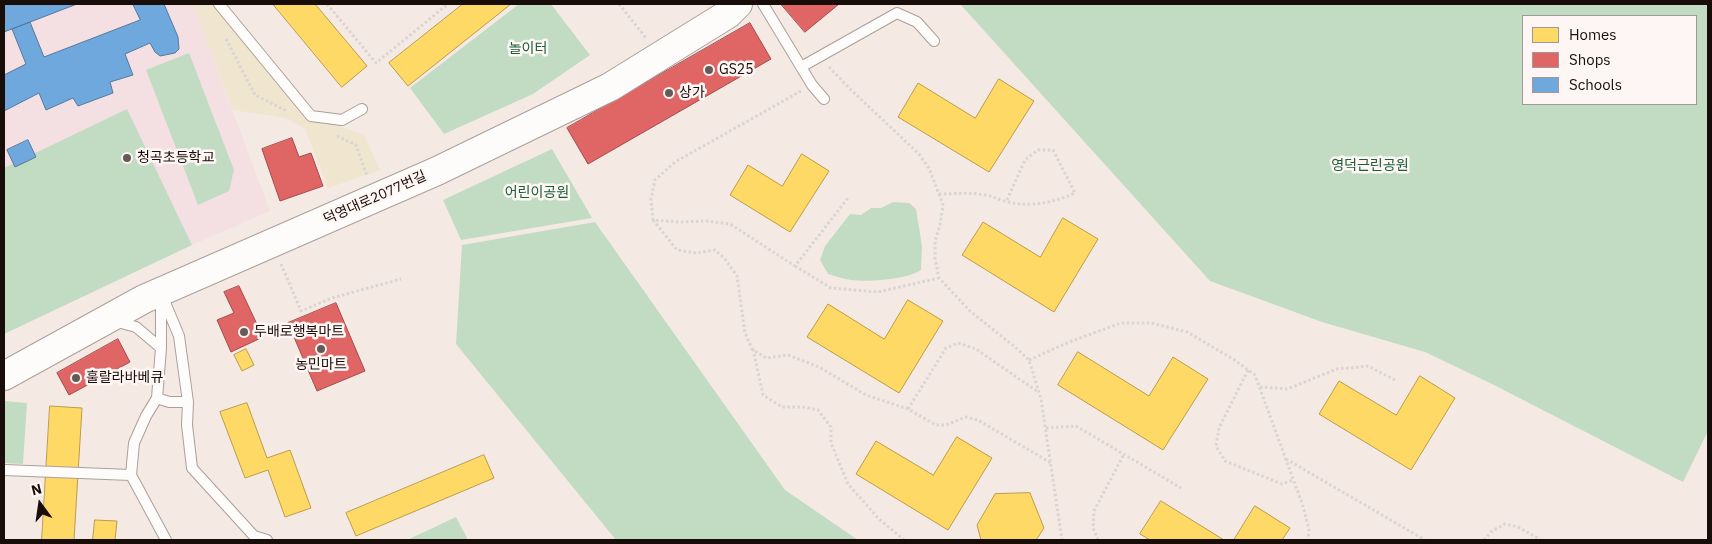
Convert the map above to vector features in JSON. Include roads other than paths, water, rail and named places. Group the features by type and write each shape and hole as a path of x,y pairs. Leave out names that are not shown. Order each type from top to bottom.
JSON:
{"street":[{"name":"덕영대로2077번길","path":"4,376 160,292 437,171 610,88 728,14 738,4"}],"lane":[{"path":"220,4 311,116 342,120 362,109"},
{"path":"763,4 812,85 824,99"},
{"path":"801,67 898,13 918,22 934,41"},
{"path":"160,292 161,348 157,398 146,416 134,443 131,475 166,540"},
{"path":"160,292 179,336 188,402 187,425 192,468 254,536 267,540"},
{"path":"108,319 136,327 161,348"},
{"path":"157,398 170,402 188,402"},
{"path":"4,470 131,475"}],"place":[{"name":"GS25","path":"709,70"},
{"name":"상가","path":"669,93"},
{"name":"청곡초등학교","path":"127,158"},
{"name":"두배로행복마트","path":"244,332"},
{"name":"농민마트","path":"321,349"},
{"name":"훌랄라바베큐","path":"76,378"}],"park label":[{"name":"놀이터","path":"528,49"},
{"name":"영덕근린공원","path":"1370,166"},
{"name":"어린이공원","path":"537,193"}]}
